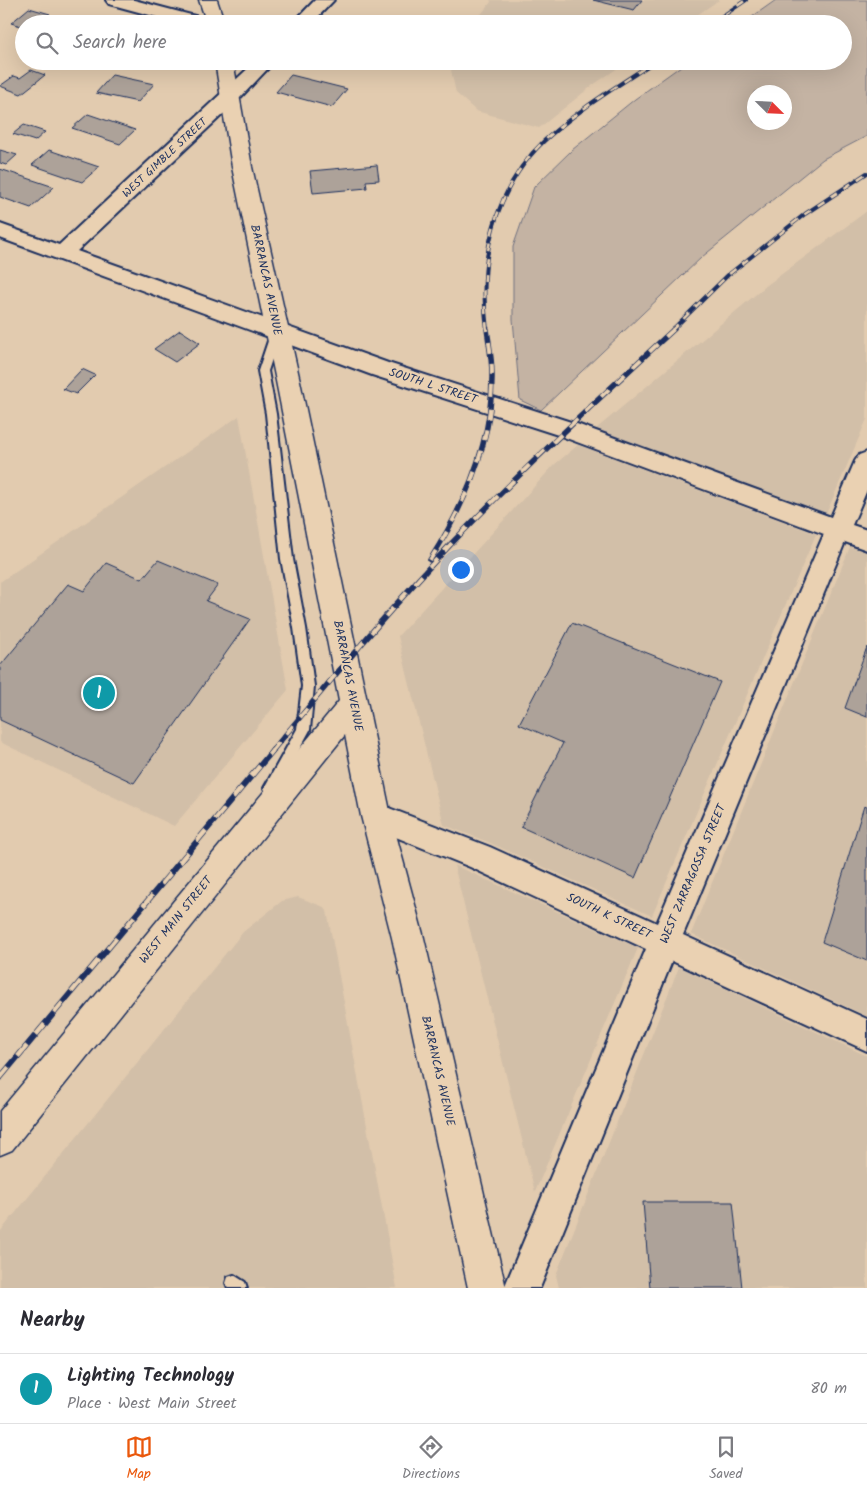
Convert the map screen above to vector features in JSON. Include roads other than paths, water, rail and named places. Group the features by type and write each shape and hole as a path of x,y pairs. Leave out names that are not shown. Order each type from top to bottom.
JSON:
{"main road":[{"path":"208,0 213,15"},
{"name":"BARRANCAS AVENUE","path":"226,70 242,167 376,816 408,938 487,1288"},
{"name":"WEST MAIN STREET","path":"0,1138 353,704"}],"street":[{"path":"115,0 171,15"},
{"path":"310,15 326,0"},
{"name":"WEST GIMBLE STREET","path":"63,253 257,70"},
{"name":"SOUTH L STREET","path":"0,231 380,368 566,430 867,540"},
{"name":"WEST ZARRAGOSSA STREET","path":"522,1288 665,941 867,461"},
{"name":"SOUTH K STREET","path":"376,816 480,857 867,1036"}],"lane":[{"path":"186,907 273,785 303,730 307,707 308,686 303,647 287,559 271,414 262,371 277,330"}],"railway":[{"path":"724,15 746,0"},
{"path":"487,330 485,279 488,253 493,228 501,204 512,182 527,160 544,141 570,119 642,70"},
{"path":"672,330 728,275 805,214 867,173"},
{"path":"430,560 455,517 465,495 482,448 488,424 492,368 487,329"},
{"path":"272,751 337,672 450,545 560,435 674,329"},
{"path":"0,1078 273,750"}],"place":[{"name":"Lighting Technology","path":"99,693"}]}
